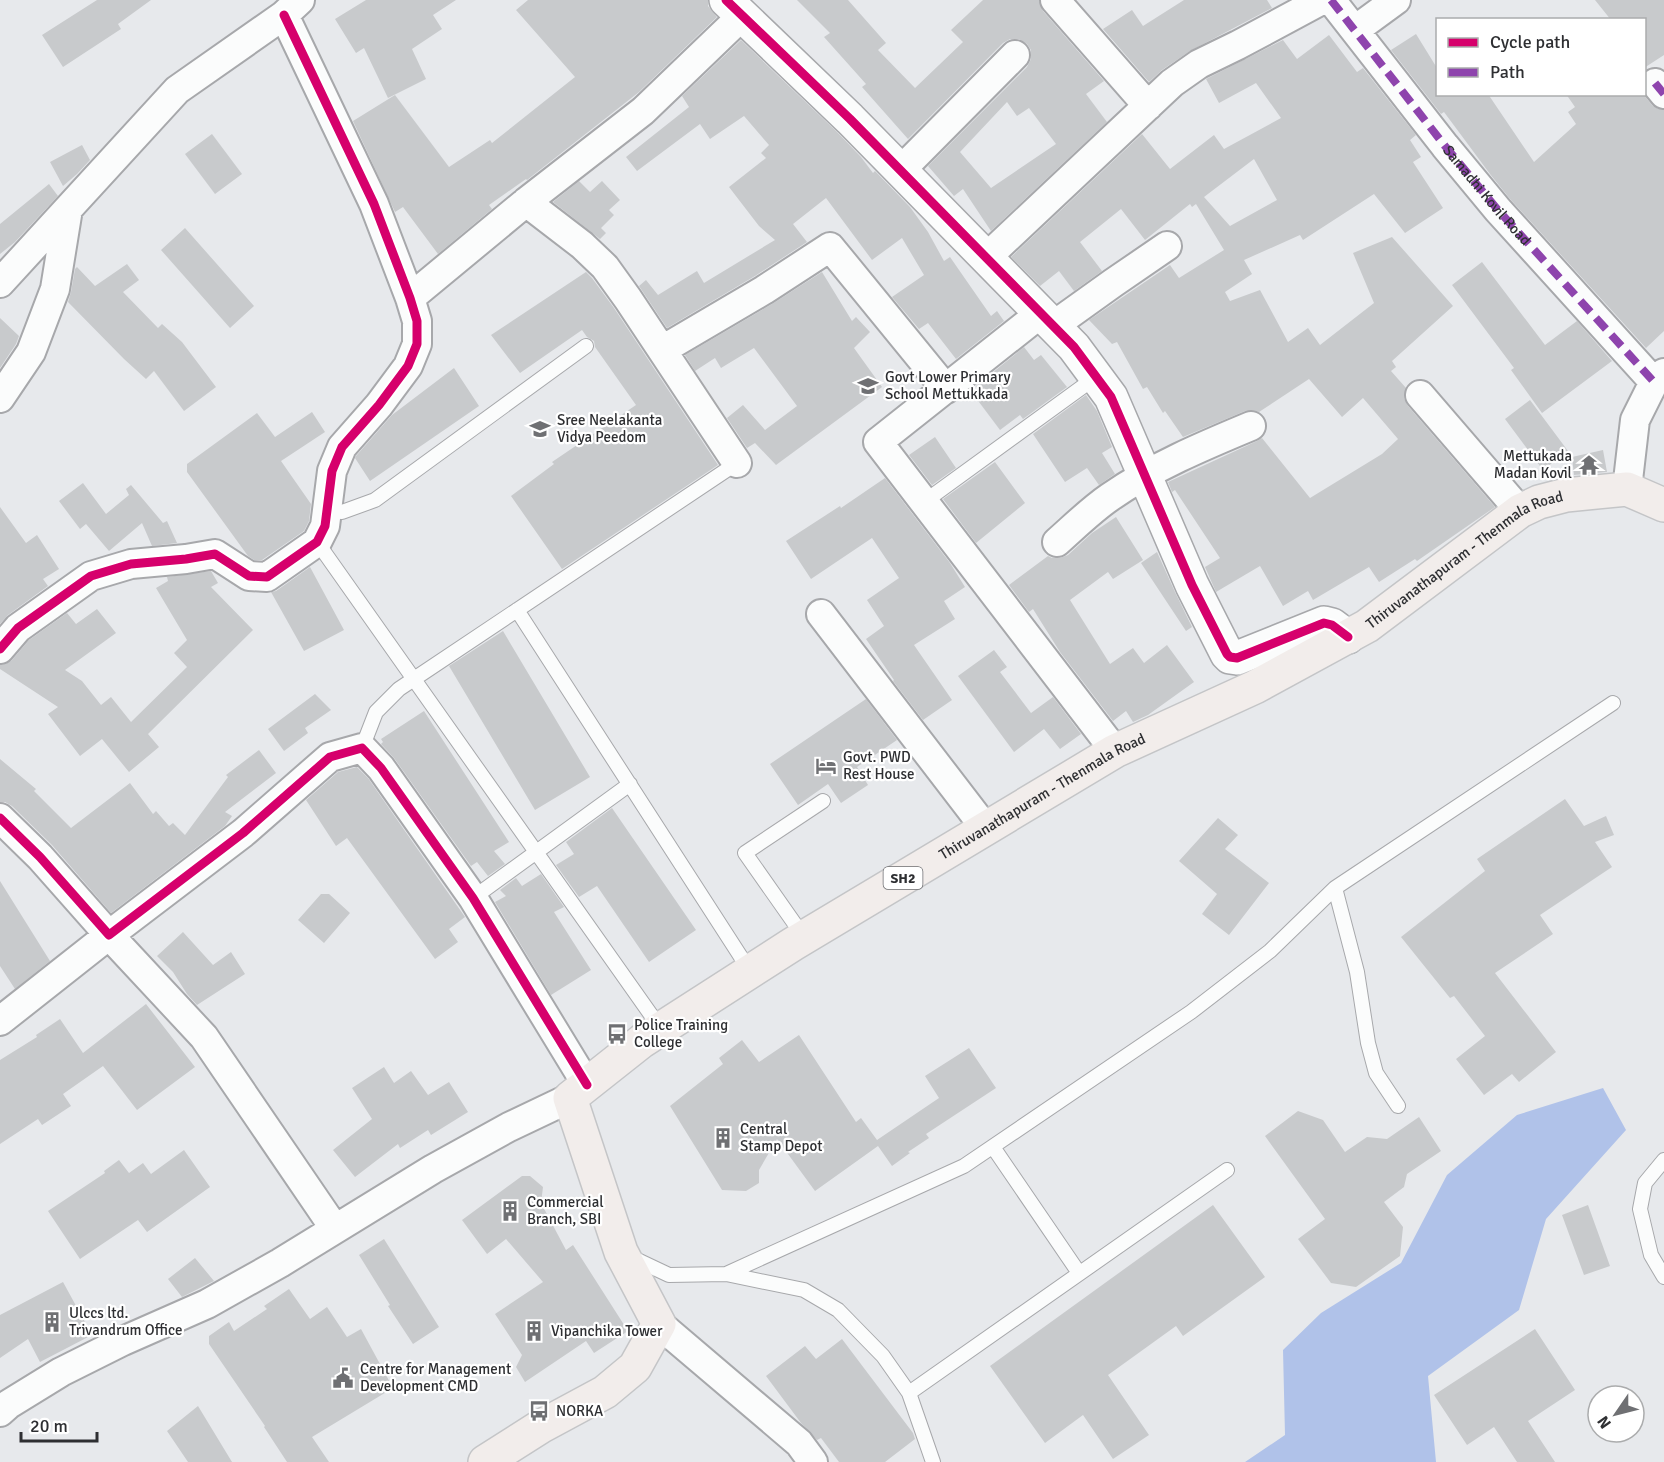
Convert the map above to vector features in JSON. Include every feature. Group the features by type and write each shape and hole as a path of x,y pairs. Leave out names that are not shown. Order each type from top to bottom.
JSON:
{"main road":[{"name":"Thiruvanathapuram - Thenmala Road","path":"579,1091 642,1041 804,937 1115,751 1256,687 1348,637 1391,609 1520,511 1539,502 1566,495 1627,489 1664,505"},
{"path":"485,1462 540,1427 605,1392 635,1368 659,1324 621,1252 579,1091"}],"street":[{"path":"1055,0 1148,106"},
{"path":"987,257 1172,83 1199,64 1322,0"},
{"name":"Samadhi Kovil Road","path":"1331,0 1444,146 1498,210 1659,378"},
{"path":"1355,30 1396,0"},
{"path":"0,284 177,90 292,8 374,204 417,321 417,344 408,366 342,447 332,471 326,526 317,542 267,577 249,576 215,554 186,560 130,564 91,576 18,628 0,649"},
{"path":"410,298 526,202 643,111 734,8 901,170 1074,347 1111,397 1192,585 1227,654 1237,658 1324,623 1332,625 1348,637"},
{"path":"901,170 1015,55"},
{"path":"526,202 582,245 605,267 737,463"},
{"path":"0,398 31,352 55,289 68,209"},
{"path":"1115,751 878,442 946,389 1047,320 1113,282 1167,246"},
{"path":"662,350 764,290 830,247 946,389"},
{"path":"1627,489 1635,420 1659,378"},
{"path":"1419,395 1520,511"},
{"path":"1057,542 1109,497 1145,475 1251,426"},
{"path":"821,614 986,829"},
{"path":"0,1021 243,833 330,757 362,748 381,768 473,898 579,1091 433,1170 280,1263 207,1304 123,1341 61,1372 0,1412"},
{"path":"0,818 40,857 204,1037 335,1229"},
{"path":"659,1324 799,1443 813,1462"}],"lane":[{"path":"327,510 342,512 375,500 586,346"},
{"path":"924,502 1096,377"},
{"path":"362,748 376,712 399,689 737,463"},
{"path":"317,542 661,1029"},
{"path":"517,610 751,971"},
{"path":"726,1274 964,1166 1191,1012 1270,951 1335,888 1613,703"},
{"path":"473,898 630,784"},
{"path":"804,937 745,854 823,801"},
{"path":"1335,888 1357,972 1373,1063 1376,1073 1398,1106"},
{"path":"993,1147 1079,1273"},
{"path":"1664,1160 1645,1183 1640,1209 1651,1255 1664,1277"},
{"path":"909,1393 1227,1170"},
{"path":"621,1252 669,1275 726,1274 804,1290 838,1310 883,1356 909,1393 933,1462"}],"shaded area":[{"path":"1603,1088 1626,1130 1546,1219 1519,1310 1428,1376 1436,1462 1245,1462 1285,1435 1283,1350 1321,1313 1401,1263 1447,1175 1517,1115"}],"building":[{"path":"97,0 151,0 118,24 121,29 63,67 42,35"},
{"path":"366,0 456,0 433,15 442,29 412,49 426,79 388,98 364,48 356,53 335,19"},
{"path":"528,0 708,0 708,6 717,17 639,92 527,180 489,205 492,209 438,254 403,207 395,212 353,121 395,95 449,167 490,140 492,143 575,77 516,10"},
{"path":"797,0 848,0 886,43 878,50 915,88 963,42 951,30 983,0 1039,0 1043,11 1104,81 1086,94 1107,122 991,231 963,189 954,196 928,166 1027,67 1031,59 1031,50 1027,44 1019,39 1010,39 1003,43 908,139 862,87 866,84 824,37 830,33","holes":["1007,102 1017,116 1029,108 1056,144 991,188 960,152"]},
{"path":"1184,0 1267,0 1272,8 1190,51 1149,82 1103,29 1132,10 1143,26"},
{"path":"1595,0 1664,0 1664,55 1646,67 1646,18 1609,18"},
{"path":"1416,34 1436,66 1436,96 1489,96 1534,162 1576,124 1568,112 1575,107 1567,96 1645,96 1652,105 1664,110 1664,331 1646,348 1510,199 1444,112 1441,114 1391,50"},
{"path":"1329,35 1357,72 1363,68 1416,135 1410,140 1421,157 1413,162 1443,208 1405,233 1374,194 1303,240 1300,235 1244,260 1252,274 1225,292 1230,301 1260,290 1288,342 1308,328 1320,345 1374,303 1353,253 1392,237 1453,306 1392,361 1396,367 1391,371 1406,388 1404,398 1408,406 1495,507 1417,561 1415,559 1379,582 1369,567 1313,600 1308,591 1283,606 1260,566 1216,592 1205,567 1220,558 1175,490 1172,492 1168,482 1262,438 1310,498 1382,454 1398,439 1363,398 1342,417 1309,379 1259,412 1245,411 1183,437 1165,411 1163,413 1147,387 1143,389 1117,342 1112,344 1089,320 1170,265 1179,278 1224,250 1196,204 1192,207 1190,204 1145,240 1121,209 1080,242 1102,271 1074,291 1059,271 1040,286 1011,257 1142,134 1170,169 1214,135 1224,149 1281,118 1256,83 1219,103 1206,79 1283,40 1297,59","holes":["1254,159 1277,200 1230,226 1204,197"]},
{"path":"741,40 837,132 873,173 875,171 910,207 928,232 944,261 950,257 991,316 997,311 1004,321 956,359 928,323 919,329 892,297 924,275 902,238 872,260 826,198 793,224 807,242 667,328 639,286 646,280 658,295 697,271 704,283 775,240 759,226 729,187 766,158 761,153 769,145 744,116 710,139 700,124 637,171 626,157 689,107 682,96"},
{"path":"212,134 242,174 215,194 185,154"},
{"path":"82,145 90,160 63,186 50,162"},
{"path":"579,181 590,192 602,181 620,200 609,210 614,215 601,228 606,233 600,239 553,202"},
{"path":"49,184 58,196 15,242 0,254 0,224"},
{"path":"185,228 254,306 230,328 161,250"},
{"path":"1482,262 1545,345 1577,321 1612,361 1542,413 1511,370 1514,368 1452,285"},
{"path":"127,264 139,280 123,292 158,328 162,324 182,342 216,387 184,411 154,371 146,379 68,302 77,267 95,286"},
{"path":"586,272 614,308 718,465 562,569 511,496 554,464 552,462 636,405 595,347 594,341 582,330 520,373 491,335"},
{"path":"822,272 852,321 856,317 870,332 854,348 882,387 776,465 755,443 747,448 727,418 743,405 765,430 797,406 754,348 721,368 715,358 695,371 685,355"},
{"path":"0,318 19,336 0,368"},
{"path":"1024,347 1034,360 1041,355 1067,387 1023,419 1020,415 1000,430 973,394 979,390 976,386"},
{"path":"454,368 479,406 370,481 355,458 356,456 392,415"},
{"path":"1086,395 1097,411 1112,447 1102,453 1115,474 1099,485 1087,468 1065,482 1033,434"},
{"path":"1530,400 1568,451 1543,470 1505,419"},
{"path":"312,412 325,432 281,461 311,504 309,521 304,531 262,560 254,560 248,556 187,472 187,464 257,413 275,437"},
{"path":"935,437 956,468 932,485 909,455"},
{"name":"Mettukada Madan Kovil","path":"1603,450 1607,472 1574,475 1572,457"},
{"path":"995,462 1025,503 976,543 943,499"},
{"path":"885,478 950,563 965,587 944,601 955,619 914,645 952,700 923,720 893,681 866,639 884,626 867,600 899,578 872,538 811,579 786,541"},
{"path":"83,483 106,514 129,495 126,489 131,485 163,523 167,521 177,543 152,546 142,523 109,551 86,524 80,529 59,501"},
{"path":"0,507 26,543 37,535 59,569 43,579 48,586 8,615 0,624"},
{"path":"1116,517 1143,560 1113,579 1108,572 1070,600 1110,664 1133,648 1144,663 1167,645 1194,682 1148,715 1133,722 1126,711 1113,721 1060,652 1033,609 1029,612 1009,585 1048,556 1060,558 1068,555 1092,533"},
{"path":"1157,552 1192,627 1186,631 1141,563"},
{"path":"310,567 344,630 304,651 271,592 276,591"},
{"path":"211,571 218,583 211,587 253,630 148,734 159,747 129,772 102,739 80,756 48,714 58,707 0,669 0,665 12,660 29,640 67,613 76,624 97,609 116,633 65,670 82,681 101,705 111,697 131,722 187,667 174,653 187,640 156,588 168,581 167,577"},
{"path":"503,631 590,777 535,810 449,666"},
{"path":"994,650 1007,667 1000,672 1031,713 1053,697 1081,734 1060,749 1044,729 1014,752 958,676"},
{"path":"315,694 331,710 305,728 308,733 284,751 268,729"},
{"path":"866,699 897,740 857,767 868,785 841,803 828,784 798,805 770,764"},
{"path":"424,711 509,842 494,851 505,864 488,876 477,862 471,866 394,758 381,744 383,742 381,739"},
{"path":"259,750 276,773 225,812 232,816 225,826 111,913 52,845 12,806 0,802 0,759 36,789 34,791 71,828 130,783 153,814 156,811 169,826 173,823 185,835 228,777 226,775"},
{"path":"357,767 368,778 465,917 449,929 458,942 435,959 347,838 336,846 306,800 338,772"},
{"path":"1565,799 1584,826 1606,816 1614,835 1595,842 1612,867 1540,915 1553,934 1495,973 1556,1052 1519,1082 1512,1074 1484,1095 1456,1059 1485,1036 1454,996 1450,998 1401,937 1485,871 1477,859"},
{"path":"612,808 696,930 649,962 597,886 579,897 556,865 574,854 566,842"},
{"path":"1218,818 1238,835 1225,849 1269,883 1229,935 1202,914 1217,894 1179,861"},
{"path":"541,874 564,907 554,912 591,970 551,995 495,902 506,896 500,890 516,878 522,886"},
{"path":"0,881 50,961 15,989 0,966"},
{"path":"321,894 329,894 350,913 324,943 298,920"},
{"path":"183,932 213,965 231,952 245,974 197,1005 173,972 157,956"},
{"path":"146,1004 195,1067 137,1110 103,1066 63,1094 71,1106 42,1125 38,1119 0,1144 0,1060 37,1037 36,1035 60,1019 83,1053"},
{"path":"799,1035 856,1122 861,1118 877,1140 939,1098 925,1076 969,1048 996,1088 926,1134 929,1138 892,1166 878,1146 815,1191 777,1139 759,1170 759,1183 746,1191 722,1190 670,1106 723,1064 719,1058 742,1040 759,1062"},
{"path":"384,1067 394,1083 411,1071 428,1095 449,1082 468,1112 431,1135 428,1130 400,1148 398,1144 355,1177 333,1150 372,1119 352,1088"},
{"path":"1298,1111 1323,1120 1345,1152 1367,1137 1387,1139 1419,1117 1441,1151 1407,1174 1404,1187 1384,1202 1403,1227 1400,1256 1356,1287 1331,1283 1298,1239 1325,1219 1265,1136"},
{"path":"184,1150 210,1187 147,1232 138,1220 80,1259 48,1211 105,1173 104,1171 119,1160 129,1173 143,1163 151,1174"},
{"path":"522,1176 530,1176 543,1187 541,1203 566,1250 573,1245 628,1331 594,1353 586,1341 525,1382 516,1367 522,1355 495,1314 543,1282 506,1239 487,1254 462,1220"},
{"path":"1213,1205 1265,1277 1183,1336 1176,1326 1108,1375 1149,1435 1113,1459 1083,1415 1045,1443 990,1366"},
{"path":"1588,1205 1610,1266 1584,1275 1562,1215"},
{"path":"384,1239 439,1327 413,1344 359,1255"},
{"path":"195,1258 214,1281 182,1297 168,1279"},
{"name":"Ulccs ltd. Trivandrum Office","path":"63,1282 92,1335 40,1362 28,1339 0,1358 0,1315"},
{"path":"289,1289 310,1319 327,1307 347,1337 361,1329 393,1388 312,1437 329,1462 287,1462 209,1344 209,1336 229,1322 234,1331 267,1309 264,1306"},
{"path":"1535,1329 1575,1390 1528,1421 1555,1462 1517,1462 1494,1427 1467,1445 1434,1395"},
{"path":"842,1339 913,1433 915,1439 885,1462 839,1462 821,1438 817,1440 801,1423 766,1376 805,1346 816,1359"},
{"path":"198,1406 232,1462 188,1462 167,1431"}],"marked path":[{"path":"1331,0 1498,210 1654,382"},
{"path":"1655,83 1664,94"}],"cycle path":[{"path":"726,0 850,119 1074,347 1111,397 1192,585 1227,654 1237,658 1324,623 1332,625 1348,637"},
{"path":"0,649 18,628 91,576 131,564 215,554 249,576 267,577 317,542 325,526 332,471 342,447 379,405 408,366 417,344 417,321 410,298 374,204 284,15"},
{"path":"0,818 40,857 109,935 243,833 330,757 362,748 381,768 473,898 587,1085"}],"place":[{"name":"Govt Lower Primary School Mettukkada","path":"868,386"},
{"name":"Sree Neelakanta Vidya Peedom","path":"540,429"},
{"name":"Mettukada Madan Kovil","path":"1589,465"},
{"name":"Govt. PWD Rest House","path":"826,766"},
{"name":"Police Training College","path":"617,1034"},
{"name":"Central Stamp Depot","path":"723,1138"},
{"name":"Commercial Branch, SBI","path":"510,1211"},
{"name":"Ulccs ltd. Trivandrum Office","path":"52,1322"},
{"name":"Vipanchika Tower","path":"534,1331"},
{"name":"Centre for Management Development CMD","path":"343,1378"},
{"name":"NORKA","path":"539,1411"}]}
